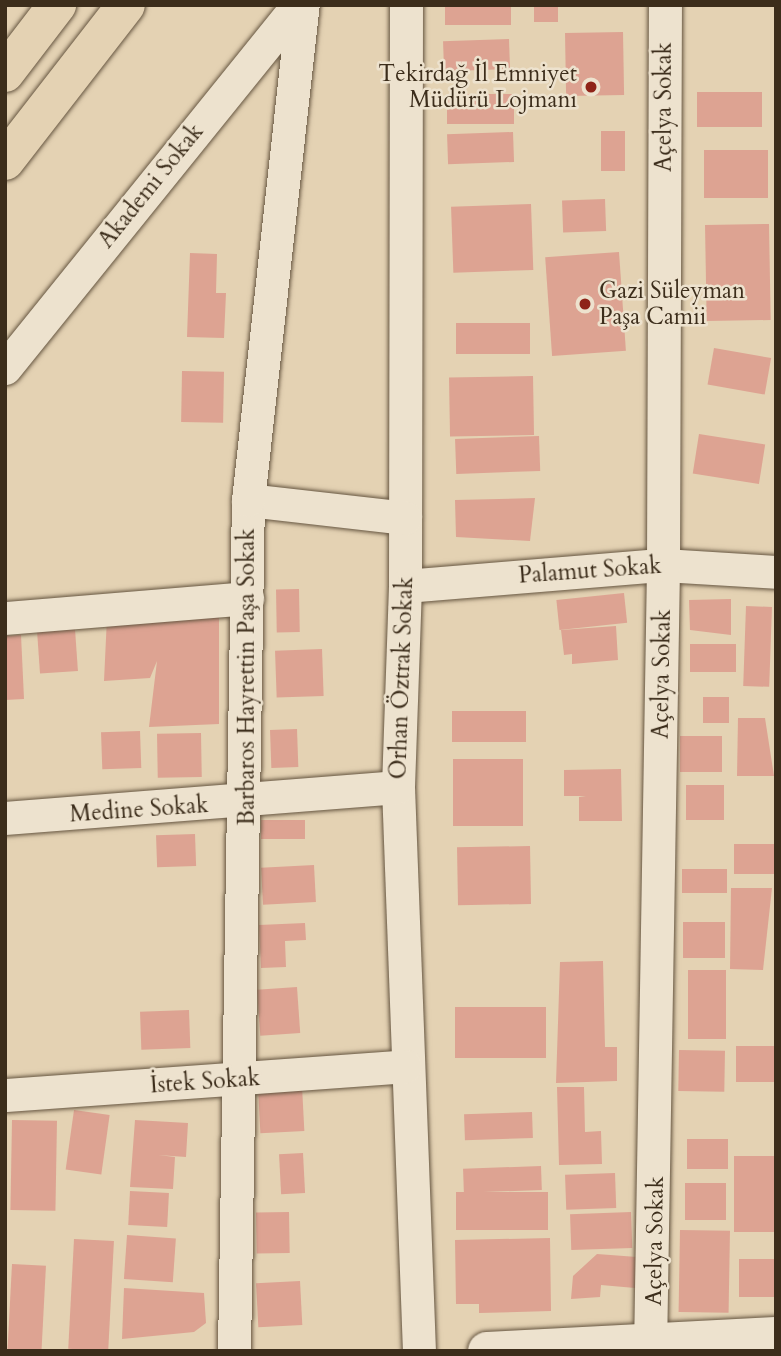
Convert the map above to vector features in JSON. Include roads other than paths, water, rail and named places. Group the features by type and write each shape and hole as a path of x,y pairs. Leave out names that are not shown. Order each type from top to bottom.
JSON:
{"highway":[{"path":"5,73 57,5"},
{"path":"5,161 126,5"}],"main road":[{"path":"487,1351 651,1347 776,1336"}],"street":[{"name":"Akademi Sokak","path":"5,368 298,5"},
{"name":"Barbaros Hayrettin Paşa Sokak","path":"234,1351 243,1080 248,500 303,5"},
{"name":"Orhan Öztrak Sokak","path":"406,5 405,586 398,787 405,1066 419,1351"},
{"name":"Açelya Sokak","path":"651,1347 663,565 665,5"},
{"path":"248,500 405,518"},
{"name":"Palamut Sokak","path":"405,586 663,565 776,572"},
{"path":"5,618 247,598"},
{"name":"Medine Sokak","path":"5,818 246,803 398,787"},
{"name":"İstek Sokak","path":"5,1095 243,1080 405,1066"}],"place":[{"name":"Tekirdağ İl Emniyet Müdürü Lojmanı","path":"591,87"},
{"name":"Gazi Süleyman Paşa Camii","path":"585,304"}]}
